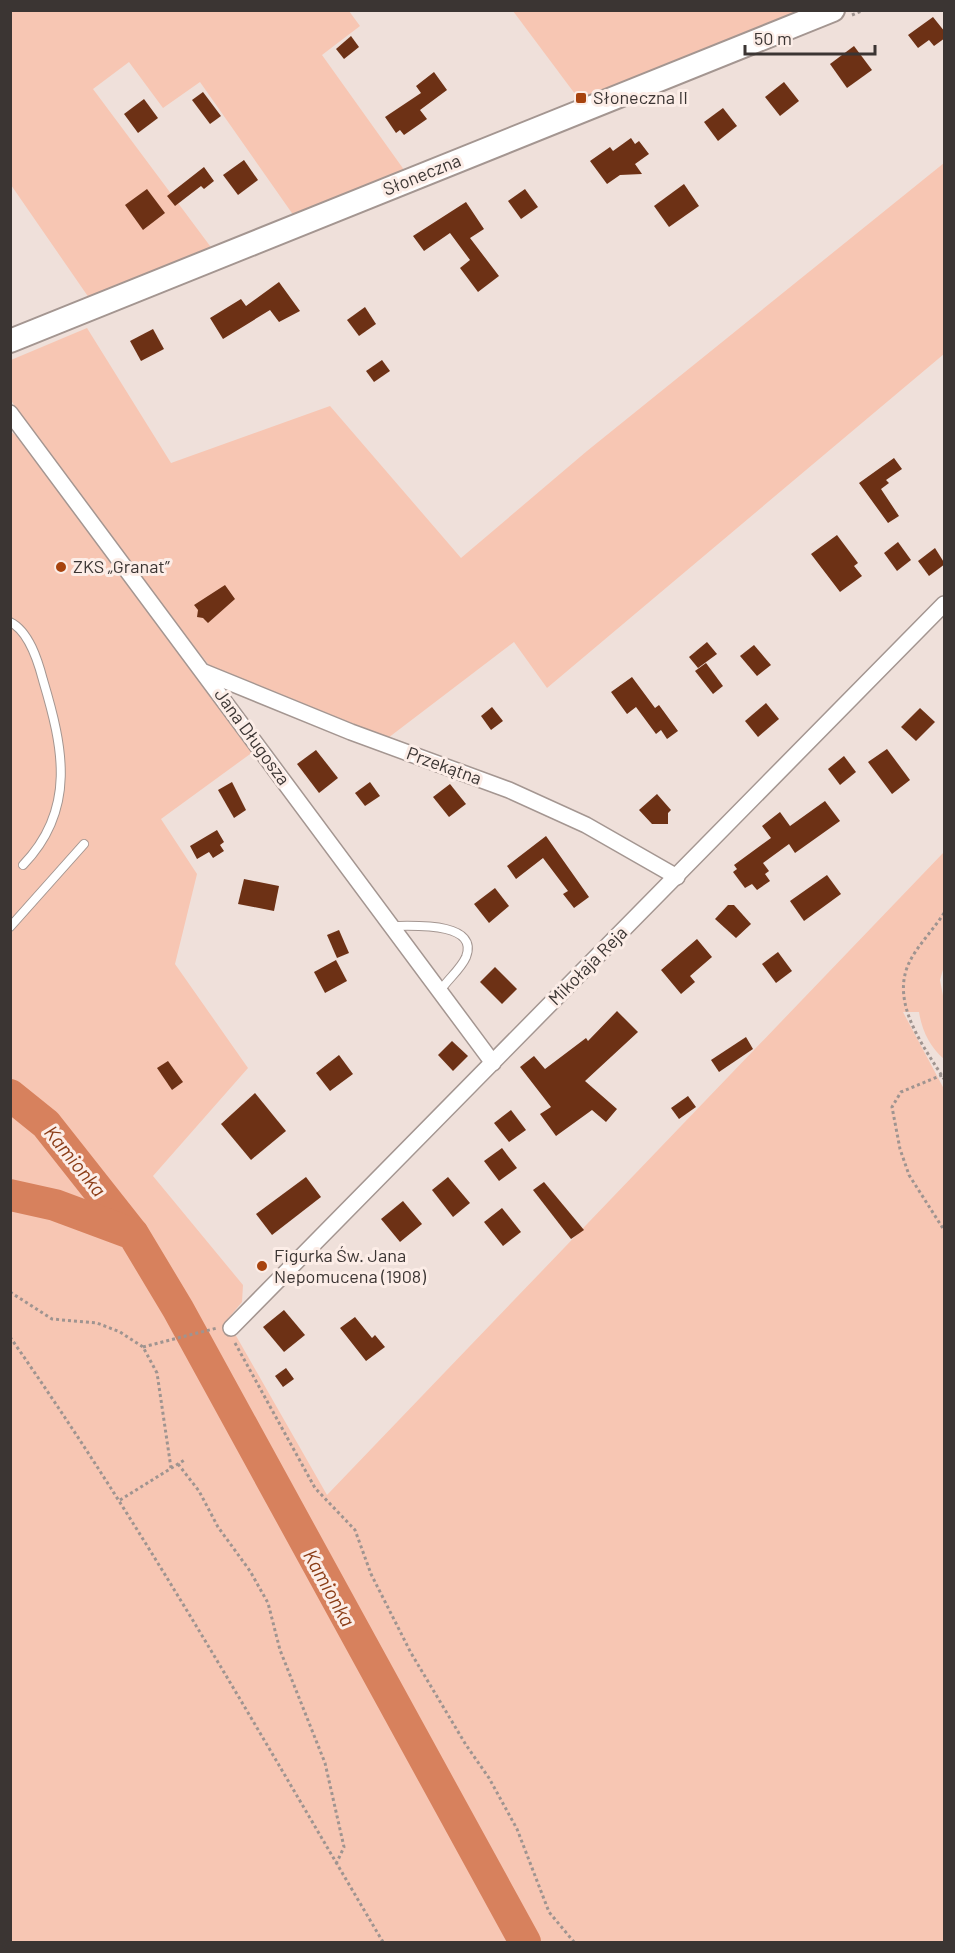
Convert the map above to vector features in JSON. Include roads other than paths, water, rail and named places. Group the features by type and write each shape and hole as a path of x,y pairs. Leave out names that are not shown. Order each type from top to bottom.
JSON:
{"street":[{"name":"Słoneczna","path":"10,341 833,10"},
{"name":"Jana Długosza","path":"10,413 204,671 493,1063"},
{"name":"Mikołaja Reja","path":"229,1327 493,1063 945,604"},
{"name":"Przekątna","path":"204,671 351,732 509,790 586,825 677,877"}],"lane":[{"path":"10,622 20,627 39,665 58,731 62,759 62,781 51,824 39,846 23,865"},
{"path":"10,927 84,844"},
{"path":"392,926 445,928 465,940 468,949 466,958 440,991"}],"waterway":[{"name":"Kamionka","path":"10,1095 46,1124 132,1233"},
{"name":"Kamionka","path":"10,1195 55,1205 133,1234 178,1309 525,1942"}],"place":[{"name":"Słoneczna II","path":"581,98"},
{"name":"ZKS „Granat”","path":"61,567"},
{"name":"Figurka Św. Jana Nepomucena (1908)","path":"262,1266"}]}
